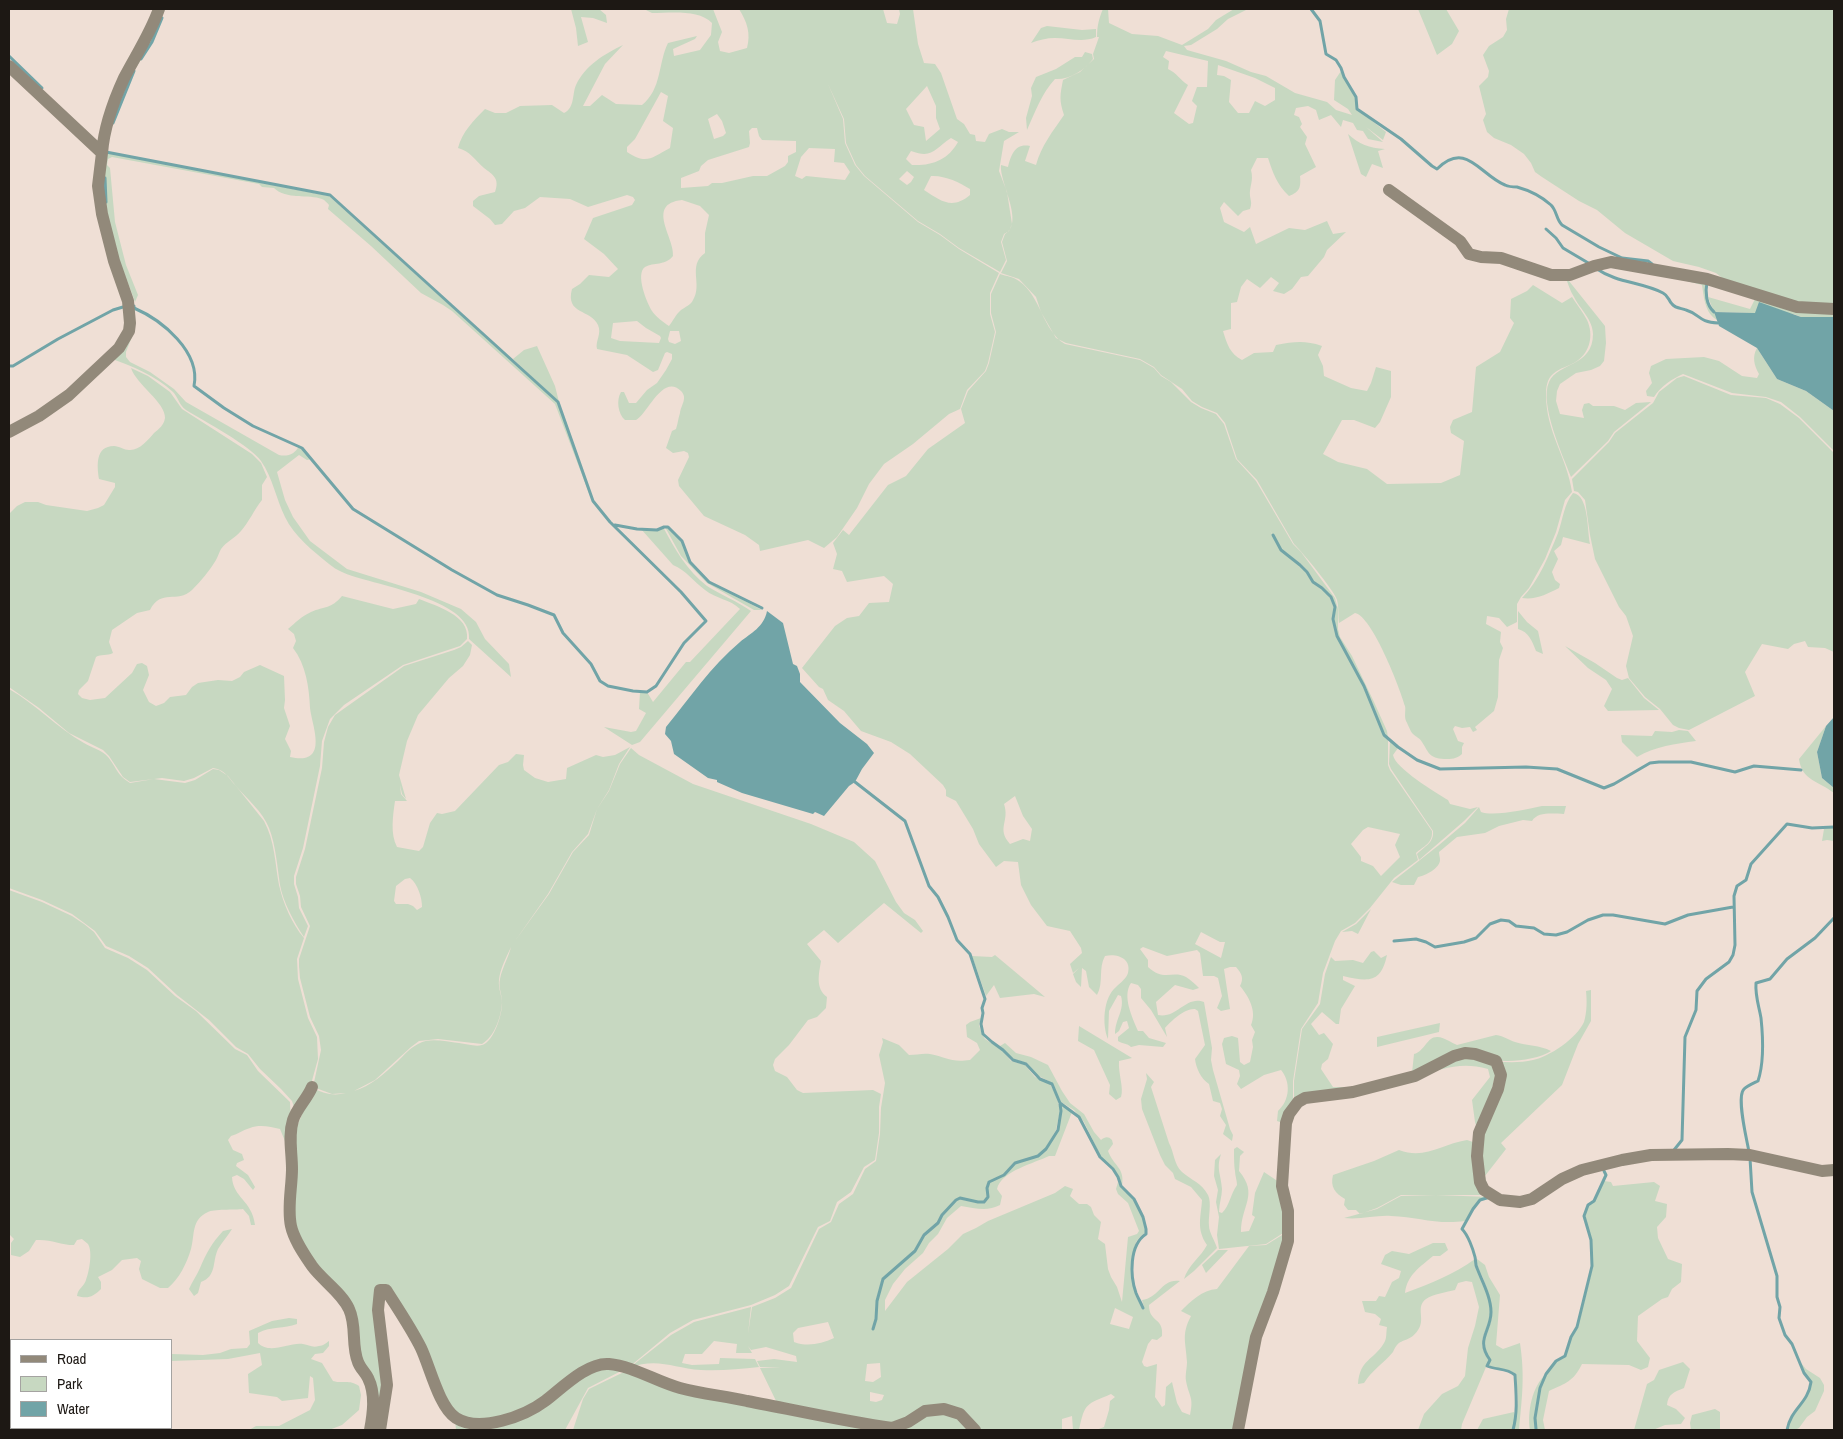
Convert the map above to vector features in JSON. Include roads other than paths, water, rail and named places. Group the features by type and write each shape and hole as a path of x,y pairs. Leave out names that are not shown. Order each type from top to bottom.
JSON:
{"street":[{"path":"9,432 43,413 69,395 119,348 129,331 130,313 128,300 114,260 102,214 98,186 106,126 119,91 159,9"},
{"path":"9,66 102,153"},
{"path":"1390,190 1460,241 1468,254 1501,258 1551,275 1570,275 1611,262 1707,279 1797,307 1834,310"},
{"path":"1238,1430 1256,1338 1273,1292 1288,1240 1288,1211 1282,1186 1286,1123 1293,1108 1306,1098 1352,1092 1414,1076 1454,1056 1465,1053 1475,1054 1496,1061 1501,1075 1498,1090 1479,1133 1477,1156 1480,1182 1484,1190 1507,1202 1520,1202 1532,1198 1562,1179 1582,1170 1622,1160 1651,1156 1750,1155 1822,1171 1834,1170"},
{"path":"312,1087 309,1096 295,1114 292,1122 289,1217 293,1233 313,1266 346,1304 352,1318 358,1362 372,1388 373,1404 370,1430"},
{"path":"380,1430 387,1385 378,1310 380,1290 386,1290 410,1327 422,1349 446,1408 456,1418 468,1423 485,1425 513,1417 543,1403 591,1367 608,1364 628,1369 679,1388 892,1428 908,1422 925,1411 944,1409 960,1414 975,1430"}],"water":[{"path":"1759,302 1801,317 1834,317 1834,411 1806,391 1777,379 1757,348 1719,326 1714,312 1755,313"},
{"path":"767,611 783,623 793,664 797,666 800,674 800,682 840,723 867,744 874,753 855,782 849,786 824,816 742,793 717,782 717,780 708,778 674,754 671,741 665,734 666,727 719,661 760,625"},
{"path":"1834,717 1834,788 1822,778 1817,752 1826,726"}],"waterway":[{"path":"1311,9 1320,21 1326,54 1336,60 1341,68 1356,97 1357,109 1401,139 1432,166 1437,169 1447,161 1456,158 1472,162 1505,185 1521,188 1543,199 1553,207 1562,225 1599,247 1622,258 1648,261 1652,264"},
{"path":"141,59 152,42 162,18"},
{"path":"9,56 42,88"},
{"path":"113,123 134,71"},
{"path":"106,152 330,195 558,402 593,501 610,522 681,592 706,621 684,643 656,686 647,692 608,686 600,681 591,664 563,633 554,615 497,595 452,570 353,509 302,448 253,426 194,386 195,373 192,361 177,339 156,320 134,308 134,306"},
{"path":"105,178 106,202"},
{"path":"1546,229 1563,248 1590,264"},
{"path":"1597,269 1613,277 1655,289 1665,294 1675,307 1691,312 1703,320 1718,323"},
{"path":"1707,282 1707,298 1709,306 1714,312"},
{"path":"9,366 13,366 58,339 113,310 123,307"},
{"path":"615,525 657,530 668,527 682,541 690,562 709,582 762,608"},
{"path":"1273,535 1281,550 1300,565 1313,582 1331,597 1335,607 1333,619 1337,636 1364,686 1384,735 1417,760 1440,769 1526,767 1557,769 1604,788 1650,763 1659,762 1691,762 1735,772 1754,766 1801,770"},
{"path":"855,782 905,821 929,886 938,897 957,940 970,954 985,999 982,1008 981,1024 983,1034 1013,1060 1026,1064 1040,1079 1052,1084 1060,1103 1079,1117 1100,1157 1113,1169 1121,1186 1134,1199 1143,1217 1146,1229 1146,1234 1136,1245 1132,1261 1134,1286 1143,1308"},
{"path":"1674,1150 1682,1140 1685,1037 1696,1010 1697,991 1706,979 1729,962 1733,955 1735,945 1734,896 1737,886 1746,880 1751,864 1787,824 1812,828 1834,827"},
{"path":"1394,941 1416,939 1435,947 1464,942 1476,938 1490,924 1501,920 1509,921 1516,926 1534,928 1544,934 1556,935 1567,932 1588,920 1603,915 1665,924 1688,915 1733,907"},
{"path":"1749,1152 1741,1101 1744,1089 1758,1081 1761,1066 1762,1033 1756,983 1770,979 1787,959 1815,938 1834,918"},
{"path":"873,1329 876,1319 877,1301 883,1279 915,1251 924,1235 938,1223 942,1215 956,1200 960,1198 984,1202 988,1197 987,1188 989,1182 1004,1175 1015,1163 1038,1156 1046,1149 1058,1130 1061,1111 1060,1104"},
{"path":"1750,1158 1752,1192 1777,1276 1777,1297 1780,1307 1779,1318 1785,1335 1792,1344 1804,1373 1811,1382 1807,1396 1792,1416 1787,1430"},
{"path":"1536,1429 1535,1418 1540,1388 1546,1374 1556,1361 1565,1356 1571,1337 1577,1327 1592,1266 1591,1240 1584,1216 1588,1205 1594,1201 1606,1175 1604,1171"},
{"path":"1490,1197 1480,1200 1462,1229 1472,1246 1476,1267 1491,1306 1490,1319 1484,1341 1486,1353 1490,1360 1487,1366 1509,1371 1515,1375 1516,1409 1513,1430"}]}
